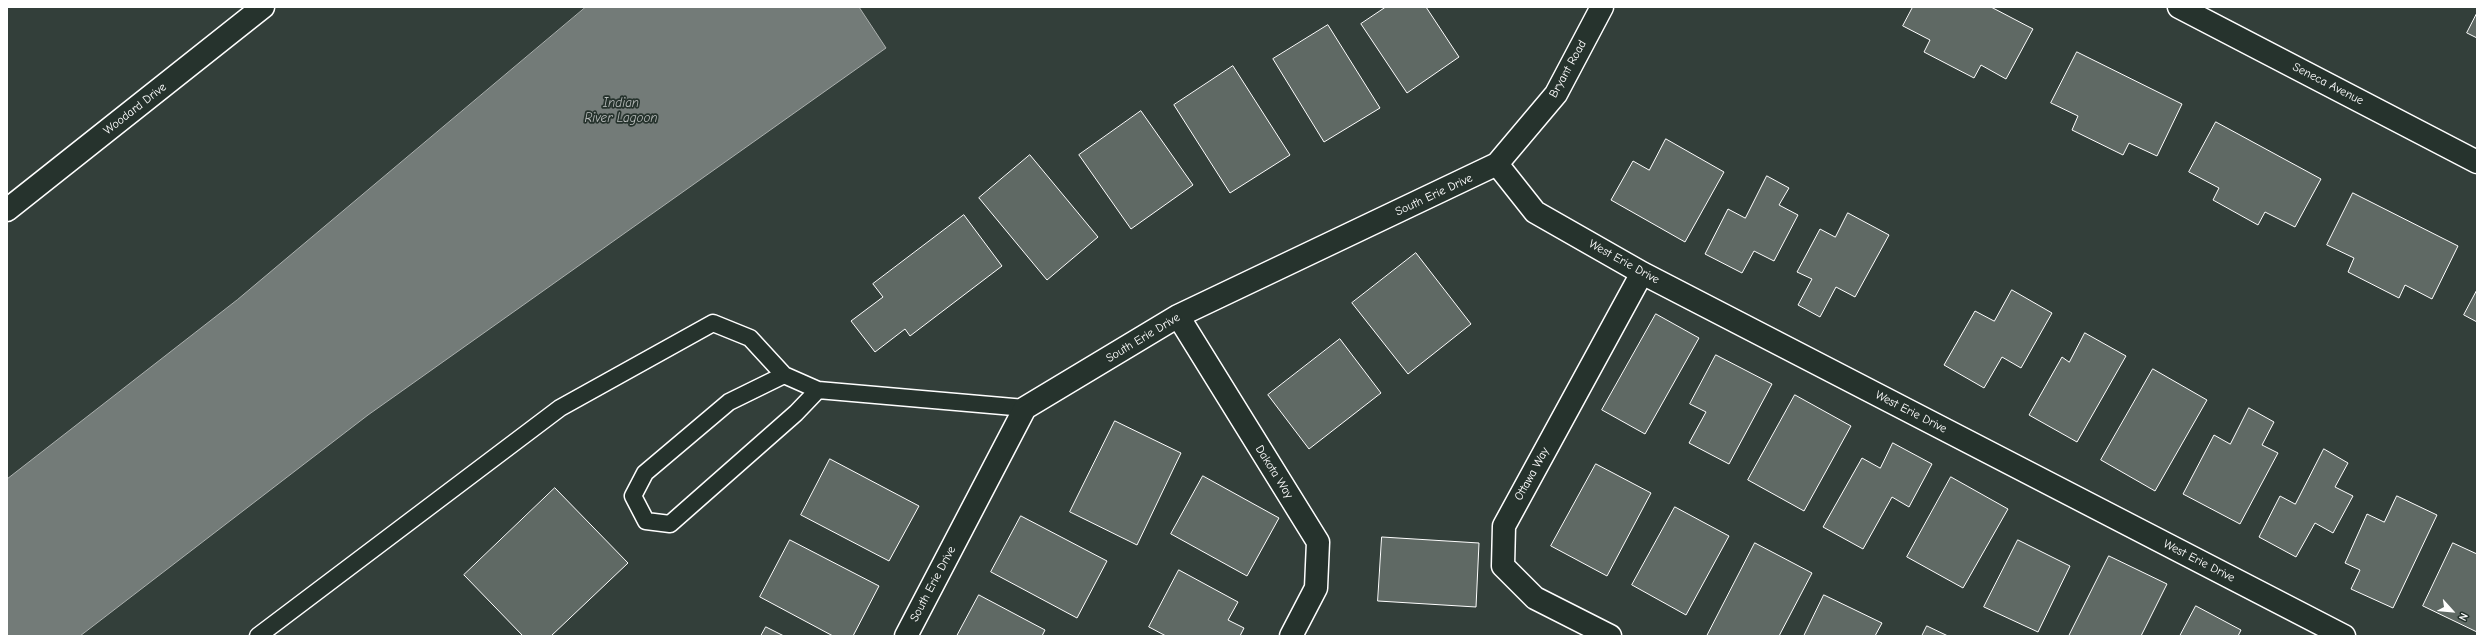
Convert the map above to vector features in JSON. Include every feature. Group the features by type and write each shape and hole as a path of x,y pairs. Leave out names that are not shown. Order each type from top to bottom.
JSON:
{"street":[{"name":"Woodard Drive","path":"7,210 263,7"},
{"name":"Bryant Road","path":"1497,164 1556,94 1602,7"},
{"name":"Seneca Avenue","path":"2179,7 2477,162"},
{"name":"West Erie Drive","path":"1497,164 1535,212 1642,273 2344,636"},
{"name":"South Erie Drive","path":"906,636 1025,408 1178,316 1497,164"},
{"name":"Ottawa Way","path":"1610,636 1535,598 1503,566 1504,526 1642,273"},
{"name":"Dakota Way","path":"1178,316 1318,542 1316,588 1291,636"}],"lane":[{"path":"258,636 560,408 713,322 750,338 784,375 818,390 1025,408"},
{"path":"784,375 729,402 645,473 633,496 646,521 670,524 796,413 818,390"}],"water":[{"name":"Indian River Lagoon","path":"586,7 859,7 886,48 368,415 80,636 7,636 7,479 237,300"}],"building":[{"path":"1386,7 1426,7 1459,57 1407,93 1361,24"},
{"path":"1913,7 1991,7 2033,29 2006,79 1981,65 1974,78 1924,52 1930,40 1903,26"},
{"path":"2477,13 2477,38 2467,33"},
{"path":"1328,25 1380,108 1324,142 1273,59"},
{"path":"2077,52 2182,104 2157,156 2129,143 2123,155 2072,130 2078,116 2051,103"},
{"path":"1233,66 1290,155 1230,193 1174,105"},
{"path":"1141,111 1193,185 1131,229 1079,155"},
{"path":"2216,122 2321,179 2295,227 2265,212 2258,225 2213,200 2219,188 2189,172"},
{"path":"1666,139 1724,172 1685,242 1611,200 1633,161 1649,170"},
{"path":"1030,155 1098,237 1047,280 979,198"},
{"path":"1767,176 1789,188 1779,205 1798,215 1774,261 1754,251 1742,273 1705,254 1728,209 1745,218"},
{"path":"2353,193 2458,246 2432,299 2405,285 2399,298 2348,272 2354,258 2327,245"},
{"path":"1848,213 1889,235 1855,297 1836,287 1820,317 1798,305 1812,279 1797,272 1820,229 1835,237"},
{"path":"964,215 1002,266 910,336 905,329 875,352 851,321 883,297 873,284"},
{"path":"1416,253 1471,324 1408,374 1352,303"},
{"path":"2012,290 2052,313 2021,368 2002,357 1984,388 1944,365 1975,311 1994,321"},
{"path":"2477,290 2477,322 2464,315"},
{"path":"1656,314 1699,338 1645,434 1602,410"},
{"path":"2085,333 2126,356 2077,442 2029,415 2062,357 2069,362"},
{"path":"1340,339 1381,393 1309,449 1268,395"},
{"path":"1716,355 1772,384 1729,464 1689,443 1706,412 1690,404"},
{"path":"2153,369 2207,400 2155,491 2101,460"},
{"path":"1795,395 1851,426 1804,511 1748,480"},
{"path":"2249,408 2274,422 2262,445 2278,453 2240,524 2183,494 2214,435 2230,444"},
{"path":"1115,421 1181,453 1137,545 1070,512"},
{"path":"1893,443 1932,464 1909,507 1892,497 1863,549 1823,527 1862,458 1880,468"},
{"path":"2324,449 2348,463 2335,487 2353,496 2333,533 2315,523 2296,557 2259,537 2280,496 2295,504"},
{"path":"830,459 919,506 889,561 801,515"},
{"path":"1596,464 1651,493 1607,576 1551,546"},
{"path":"1203,476 1279,518 1247,576 1171,534"},
{"path":"1951,477 2008,509 1963,588 1907,557"},
{"path":"555,488 628,563 551,636 523,636 464,575"},
{"path":"2397,496 2437,515 2393,608 2351,589 2360,570 2345,563 2367,514 2384,522"},
{"path":"1675,507 1729,536 1686,615 1632,585"},
{"path":"1021,516 1107,561 1077,618 991,572"},
{"path":"1382,537 1479,543 1476,607 1378,601"},
{"path":"790,540 879,586 853,636 833,636 760,597"},
{"path":"2018,540 2070,566 2038,632 1984,607"},
{"path":"1755,543 1812,573 1779,636 1707,636"},
{"path":"2453,543 2477,554 2477,632 2423,606"},
{"path":"2109,556 2167,584 2141,636 2069,636"},
{"path":"1179,570 1238,602 1228,620 1244,628 1240,636 1166,636 1149,627"},
{"path":"979,595 1045,630 1042,636 957,636"},
{"path":"1824,595 1882,623 1875,636 1804,636"},
{"path":"2196,606 2241,630 2238,636 2180,636"},
{"path":"1927,626 1948,636 1922,636"},
{"path":"766,627 784,636 761,636"}]}
